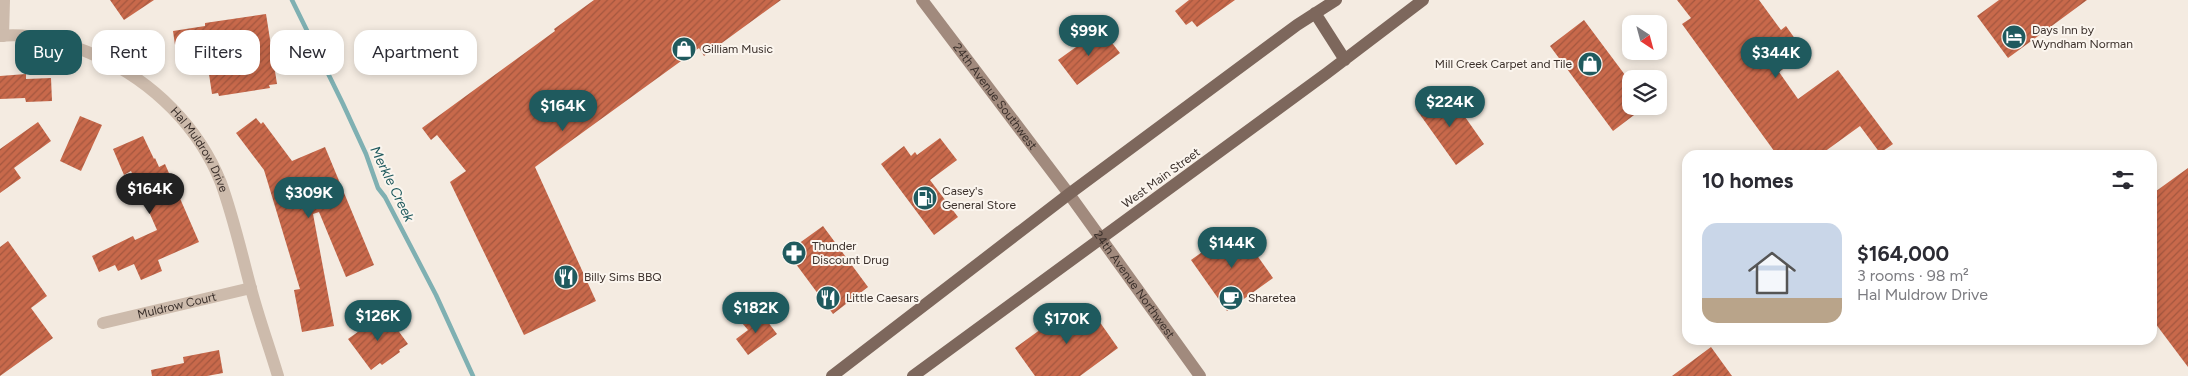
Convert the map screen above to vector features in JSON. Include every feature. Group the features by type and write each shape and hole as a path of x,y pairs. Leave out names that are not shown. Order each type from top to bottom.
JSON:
{"main road":[{"name":"24th Avenue Southwest","path":"922,0 1069,194"},
{"path":"832,376 1069,194 1315,13 1336,0"},
{"name":"West Main Street","path":"913,376 1100,240 1423,0"},
{"path":"1315,13 1344,60"},
{"name":"24th Avenue Northwest","path":"1069,194 1100,240 1200,376"}],"street":[{"path":"2,36 4,0"},
{"name":"Hal Muldrow Drive","path":"2,36 28,37 80,48 132,74 167,103 196,137 220,181 236,229 251,288 278,376"},
{"name":"Muldrow Court","path":"103,323 251,288"}],"building":[{"path":"110,0 154,0 124,20"},
{"path":"594,0 781,0 704,56 699,48 535,167 596,301 524,335 450,182 466,171 437,135 431,140 422,128 555,31 554,29"},
{"path":"1189,0 1235,0 1197,27 1192,21 1186,25 1175,11"},
{"path":"1677,0 1759,0 1781,30 1786,26 1805,53 1779,72 1798,99 1838,70 1893,144 1884,150 1878,150 1860,126 1827,150 1773,150 1682,24 1691,18"},
{"name":"Days Inn by Wyndham Norman","path":"1999,0 2087,0 2008,58 1977,16"},
{"path":"266,14 270,39 270,75 276,75 277,84 269,85 270,88 219,96 218,93 212,94 209,75 260,75 260,30 179,30 205,26 205,23"},
{"name":"Mill Creek Carpet and Tile","path":"1584,20 1622,71 1622,115 1634,115 1613,131 1550,46"},
{"path":"1101,29 1120,53 1077,85 1058,60"},
{"path":"26,75 26,79 51,78 52,101 26,102 25,98 0,99 0,76"},
{"path":"1440,92 1451,107 1456,104 1484,144 1456,165 1416,109"},
{"path":"80,116 102,125 81,171 60,161"},
{"path":"256,118 261,124 263,122 292,161 325,147 374,265 346,277 319,212 313,214 334,326 302,332 294,290 300,289 264,170 236,133"},
{"path":"38,122 51,141 14,168 21,178 0,193 0,149"},
{"path":"143,136 159,167 165,164 199,242 158,260 162,271 141,280 134,264 118,271 115,265 99,272 92,256 133,236 135,240 157,230 131,171 124,175 113,149"},
{"name":"Casey's General Store","path":"940,138 957,160 930,180 958,217 934,235 881,164 904,146 911,156 915,152 917,155"},
{"path":"2188,168 2188,367 2157,326 2157,190"},
{"path":"823,226 868,287 833,314 787,252"},
{"path":"1237,227 1273,278 1227,311 1191,260"},
{"path":"8,241 47,296 31,308 53,338 0,376 0,247"},
{"path":"1070,308 1092,311 1118,348 1080,376 1035,376 1015,348"},
{"path":"761,313 777,334 748,355 736,339 748,330 742,323"},
{"path":"386,314 408,344 382,365 380,363 371,370 348,339"},
{"path":"1711,347 1732,376 1672,376"},
{"path":"219,350 223,373 207,376 152,376 151,370 184,363 183,357"}],"waterway":[{"name":"Merkle Creek","path":"292,0 366,154 378,188 385,197 436,295 473,376"}],"place":[{"name":"Days Inn by Wyndham Norman","path":"2014,37"},
{"name":"Gilliam Music","path":"684,49"},
{"name":"Mill Creek Carpet and Tile","path":"1590,64"},
{"name":"Casey's General Store","path":"925,198"},
{"name":"Thunder Discount Drug","path":"794,253"},
{"name":"Billy Sims BBQ","path":"566,277"},
{"name":"Little Caesars","path":"828,298"},
{"name":"Sharetea","path":"1231,298"}]}
